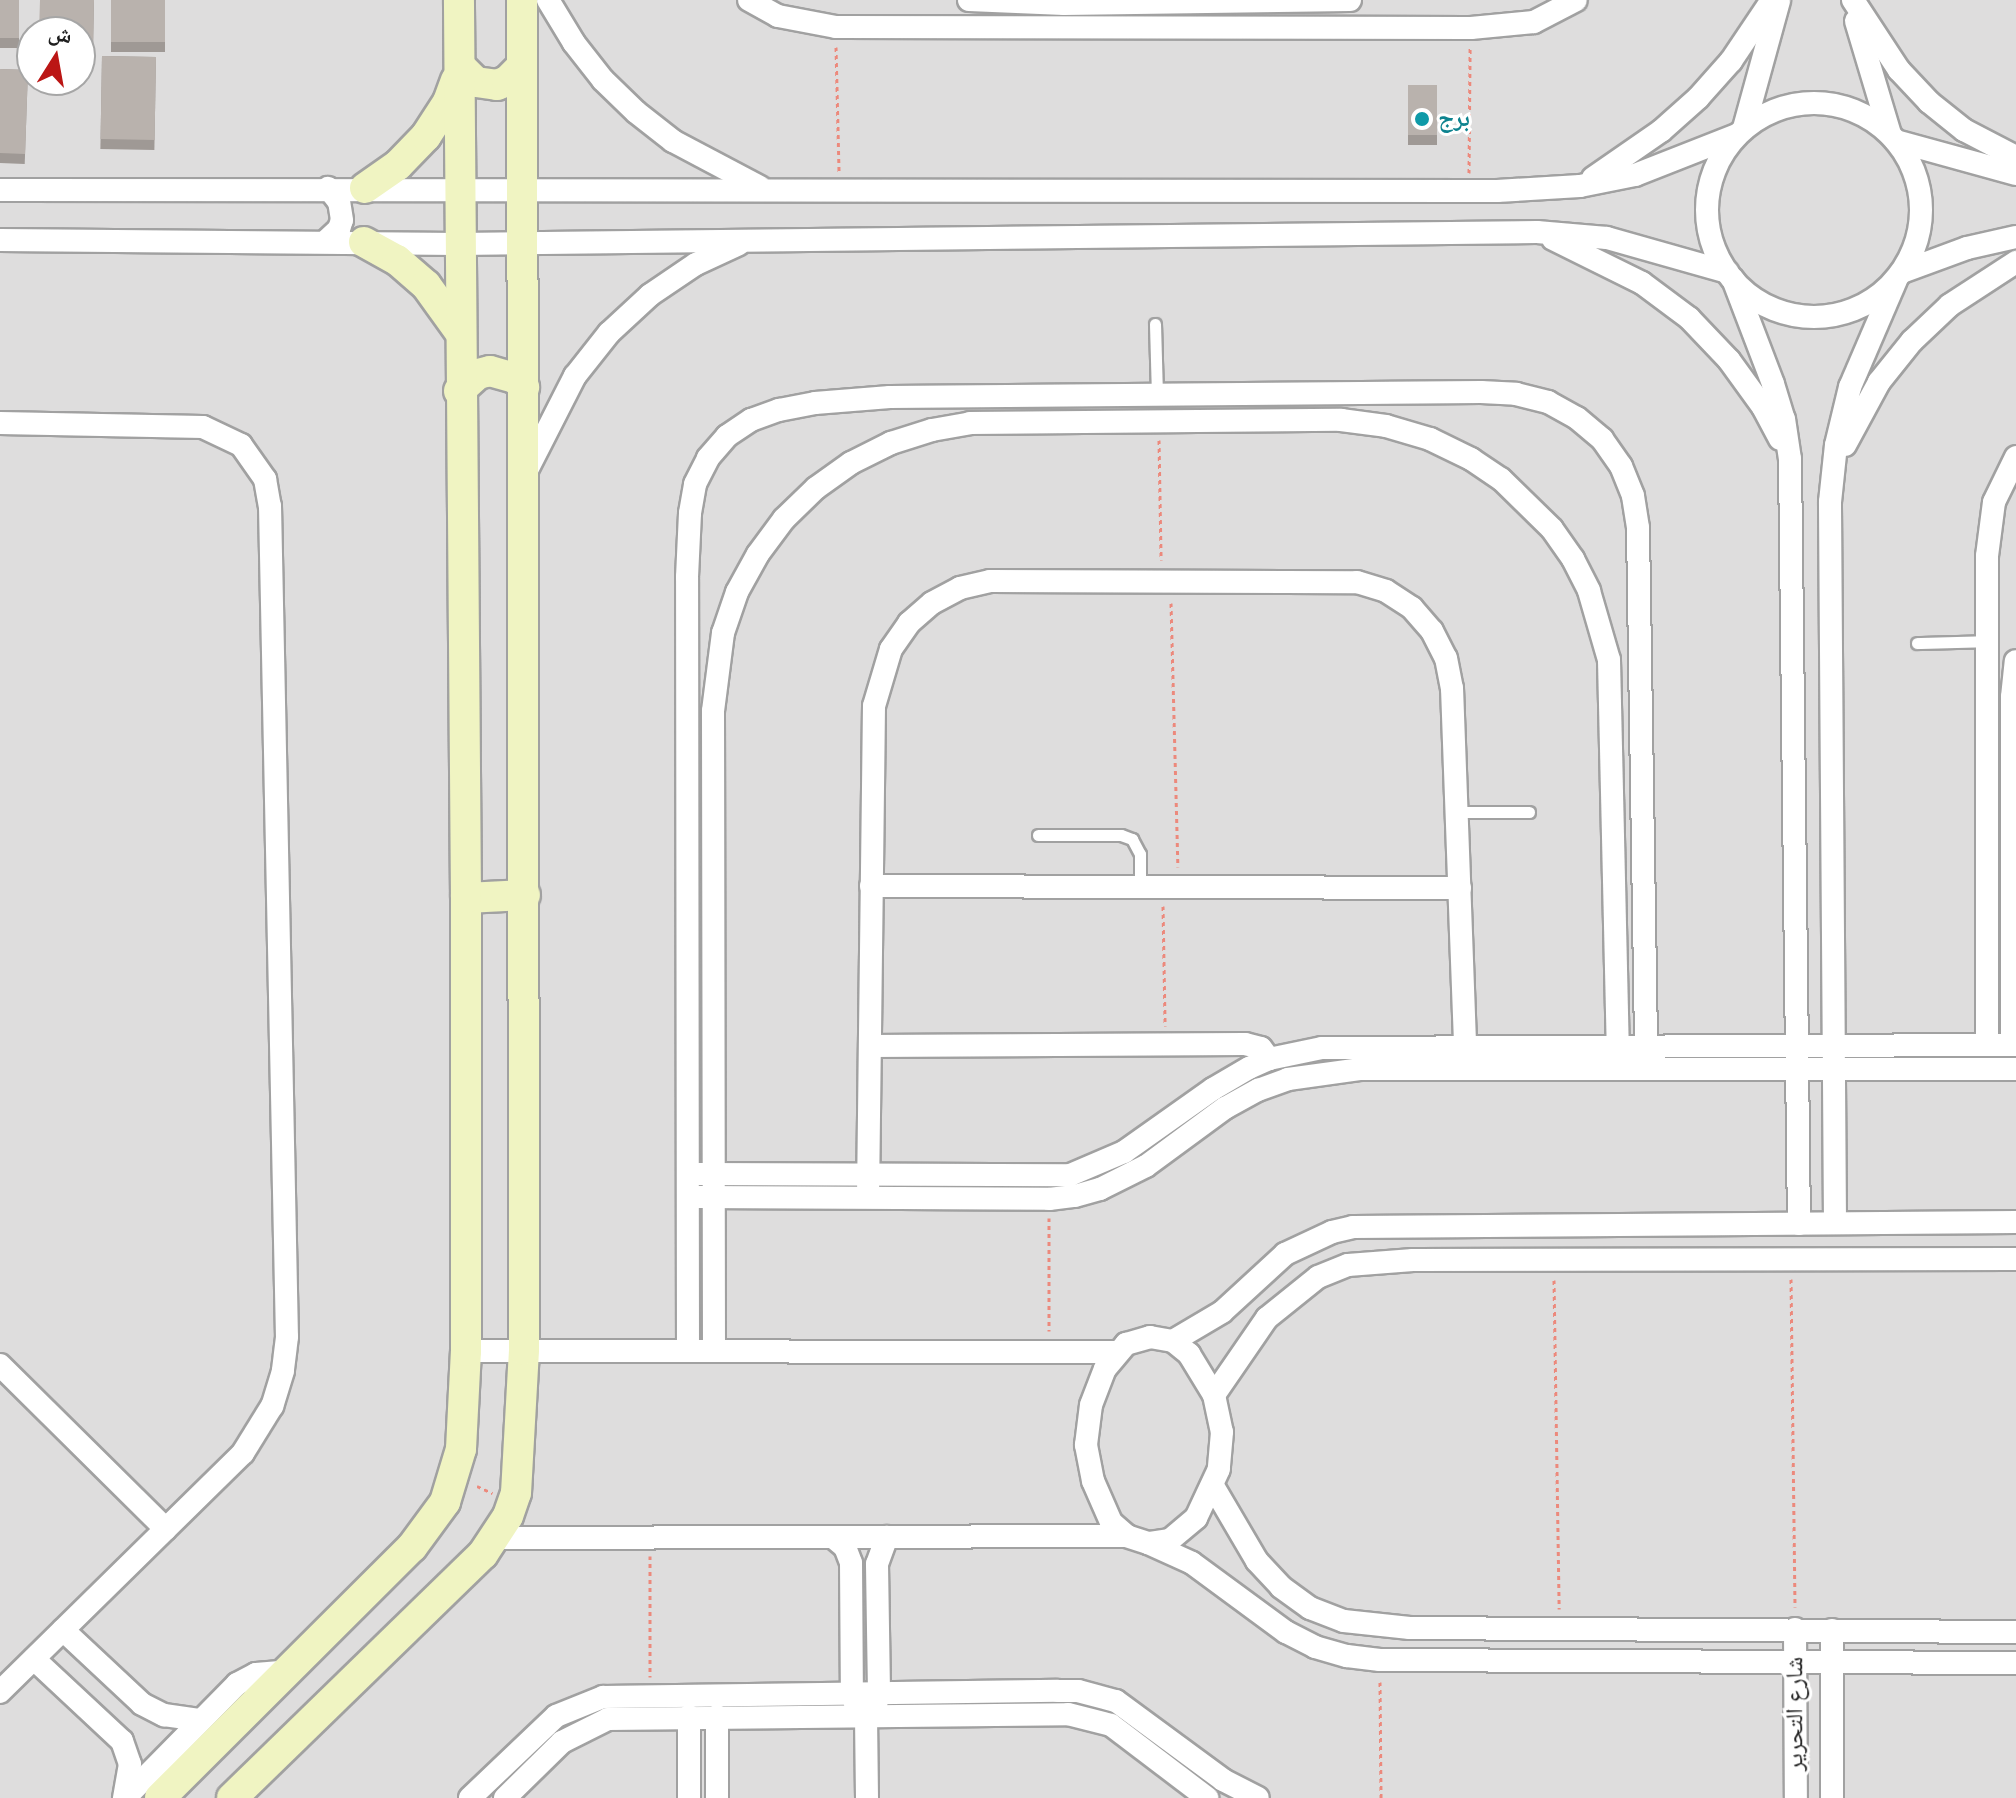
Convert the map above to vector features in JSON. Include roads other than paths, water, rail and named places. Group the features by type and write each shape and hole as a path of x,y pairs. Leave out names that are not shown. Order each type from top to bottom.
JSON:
{"street":[{"path":"160,1798 412,1547 430,1525 455,1476 465,1407 466,1351 459,0"},
{"path":"232,1798 468,1570 496,1538 513,1503 520,1468 524,1350 525,895 522,0"},
{"path":"548,0 574,43 603,80 636,112 700,157 768,191"},
{"path":"749,0 778,16 836,27 1270,28 1471,28 1534,22 1576,0"},
{"path":"969,0 1269,3 1350,0"},
{"path":"1580,186 1661,131 1698,98 1731,61 1772,0"},
{"path":"1779,0 1741,132 1714,170 1707,211 1716,252 1730,275 1777,395 1790,459 1799,1224"},
{"path":"1851,0 1893,138"},
{"path":"1851,0 1899,70 1929,102 1964,130 2016,157"},
{"path":"1269,3 1270,28"},
{"path":"461,67 476,82 497,85 507,81 522,66"},
{"path":"365,188 398,165 426,136 448,102 461,67"},
{"path":"0,190 1468,191 1580,186 1635,175 1741,132 1767,114 1792,105 1819,103 1845,108 1869,118 1893,138 1909,161 1922,207 1919,232 1850,387 1833,476 1835,1223"},
{"path":"1893,138 2016,174"},
{"path":"326,241 333,236 342,220 339,202 328,188"},
{"path":"1537,232 1591,255 1642,283 1689,318 1729,360 1755,396 1790,459"},
{"path":"0,240 459,244 1537,232 1607,238 1730,275 1766,305 1793,315 1821,316 1849,311 1874,299 1899,276 1967,248 2016,237"},
{"path":"524,476 575,376 609,333 650,295 696,264 746,241"},
{"path":"364,242 397,260 419,278 439,299 459,331"},
{"path":"1833,476 1852,427 1879,382 1912,341 1950,305 2016,262"},
{"path":"459,391 478,374 490,371 503,372 524,387"},
{"path":"688,1349 687,577 690,513 695,484 718,447 751,420 815,403 931,397 1516,394 1548,402 1577,418 1608,448 1621,466 1633,496 1638,528 1646,1045"},
{"path":"1157,395 1158,420"},
{"path":"931,397 932,430"},
{"path":"714,1349 713,711 723,633 737,592 758,554 795,508 851,463 891,443 932,430 1009,422 1341,420 1386,426 1430,439 1471,459 1528,502 1573,559 1601,625 1609,660 1618,1045"},
{"path":"0,423 203,427 241,445 259,466 269,492 286,1354 278,1388 254,1439 0,1692"},
{"path":"1987,1045 1987,556 1994,502 2016,457"},
{"path":"868,1186 874,706 891,649 909,623 932,603 960,588 990,581 1166,579 1357,582 1386,591 1412,608 1432,631 1446,658 1452,688 1466,1069"},
{"path":"688,1186 713,1197 1070,1175 1124,1152 1213,1089 1269,1059 1322,1048 2014,1045 2015,668 1987,675"},
{"path":"1611,689 1640,689"},
{"path":"871,886 1460,888"},
{"path":"466,898 525,895"},
{"path":"870,1046 1253,1045 1261,1048 1269,1059"},
{"path":"688,1186 713,1174 1049,1199 1100,1189 1124,1179 1225,1108 1288,1079 1361,1069 2016,1069"},
{"path":"466,1351 1116,1352 1138,1339 1173,1341 1222,1312 1285,1254 1332,1232 1382,1225 2016,1222"},
{"path":"1592,1224 1592,1260"},
{"path":"1214,1395 1267,1318 1318,1277 1348,1265 1413,1260 2016,1259"},
{"path":"496,1538 650,1536 1170,1540 1189,1527 1213,1486 1222,1441 1214,1395 1189,1354 1173,1341"},
{"path":"1116,1352 1091,1405 1086,1445 1101,1504 1111,1522 1137,1540 1192,1563 1295,1637 1347,1656 1380,1660 2016,1663"},
{"path":"0,1365 166,1529"},
{"path":"1213,1486 1257,1561 1281,1587 1310,1608 1344,1621 1380,1627 2016,1632"},
{"path":"833,1537 845,1547 851,1563 852,1693 857,1708 866,1715"},
{"path":"867,1798 866,1715 876,1705 879,1692 877,1564 887,1537"},
{"path":"1380,1627 1380,1660"},
{"name":"شارع التحرير","path":"1795,1629 1796,1798"},
{"path":"63,1630 142,1704 164,1715 201,1720"},
{"name":"شارع التحرير","path":"1832,1630 1832,1798"},
{"path":"34,1659 115,1731 130,1764 124,1798"},
{"path":"124,1798 246,1679 267,1672 289,1671"},
{"path":"470,1798 556,1716 603,1697 1058,1691 1097,1695 1134,1711 1223,1780 1258,1798"},
{"path":"603,1697 608,1719"},
{"path":"115,1731 142,1704"},
{"path":"505,1798 576,1732 608,1719 1068,1714 1090,1718 1129,1737 1207,1798"},
{"path":"689,1716 689,1798"},
{"path":"717,1716 717,1798"},
{"path":"239,1720 278,1752"},
{"path":"529,1774 529,1798"}],"lane":[{"path":"1155,324 1157,395"},
{"path":"1917,643 1987,641"},
{"path":"1457,812 1529,812"},
{"path":"1038,835 1126,836 1139,848 1140,887"}],"place":[{"name":"برج","path":"1422,119"}]}
